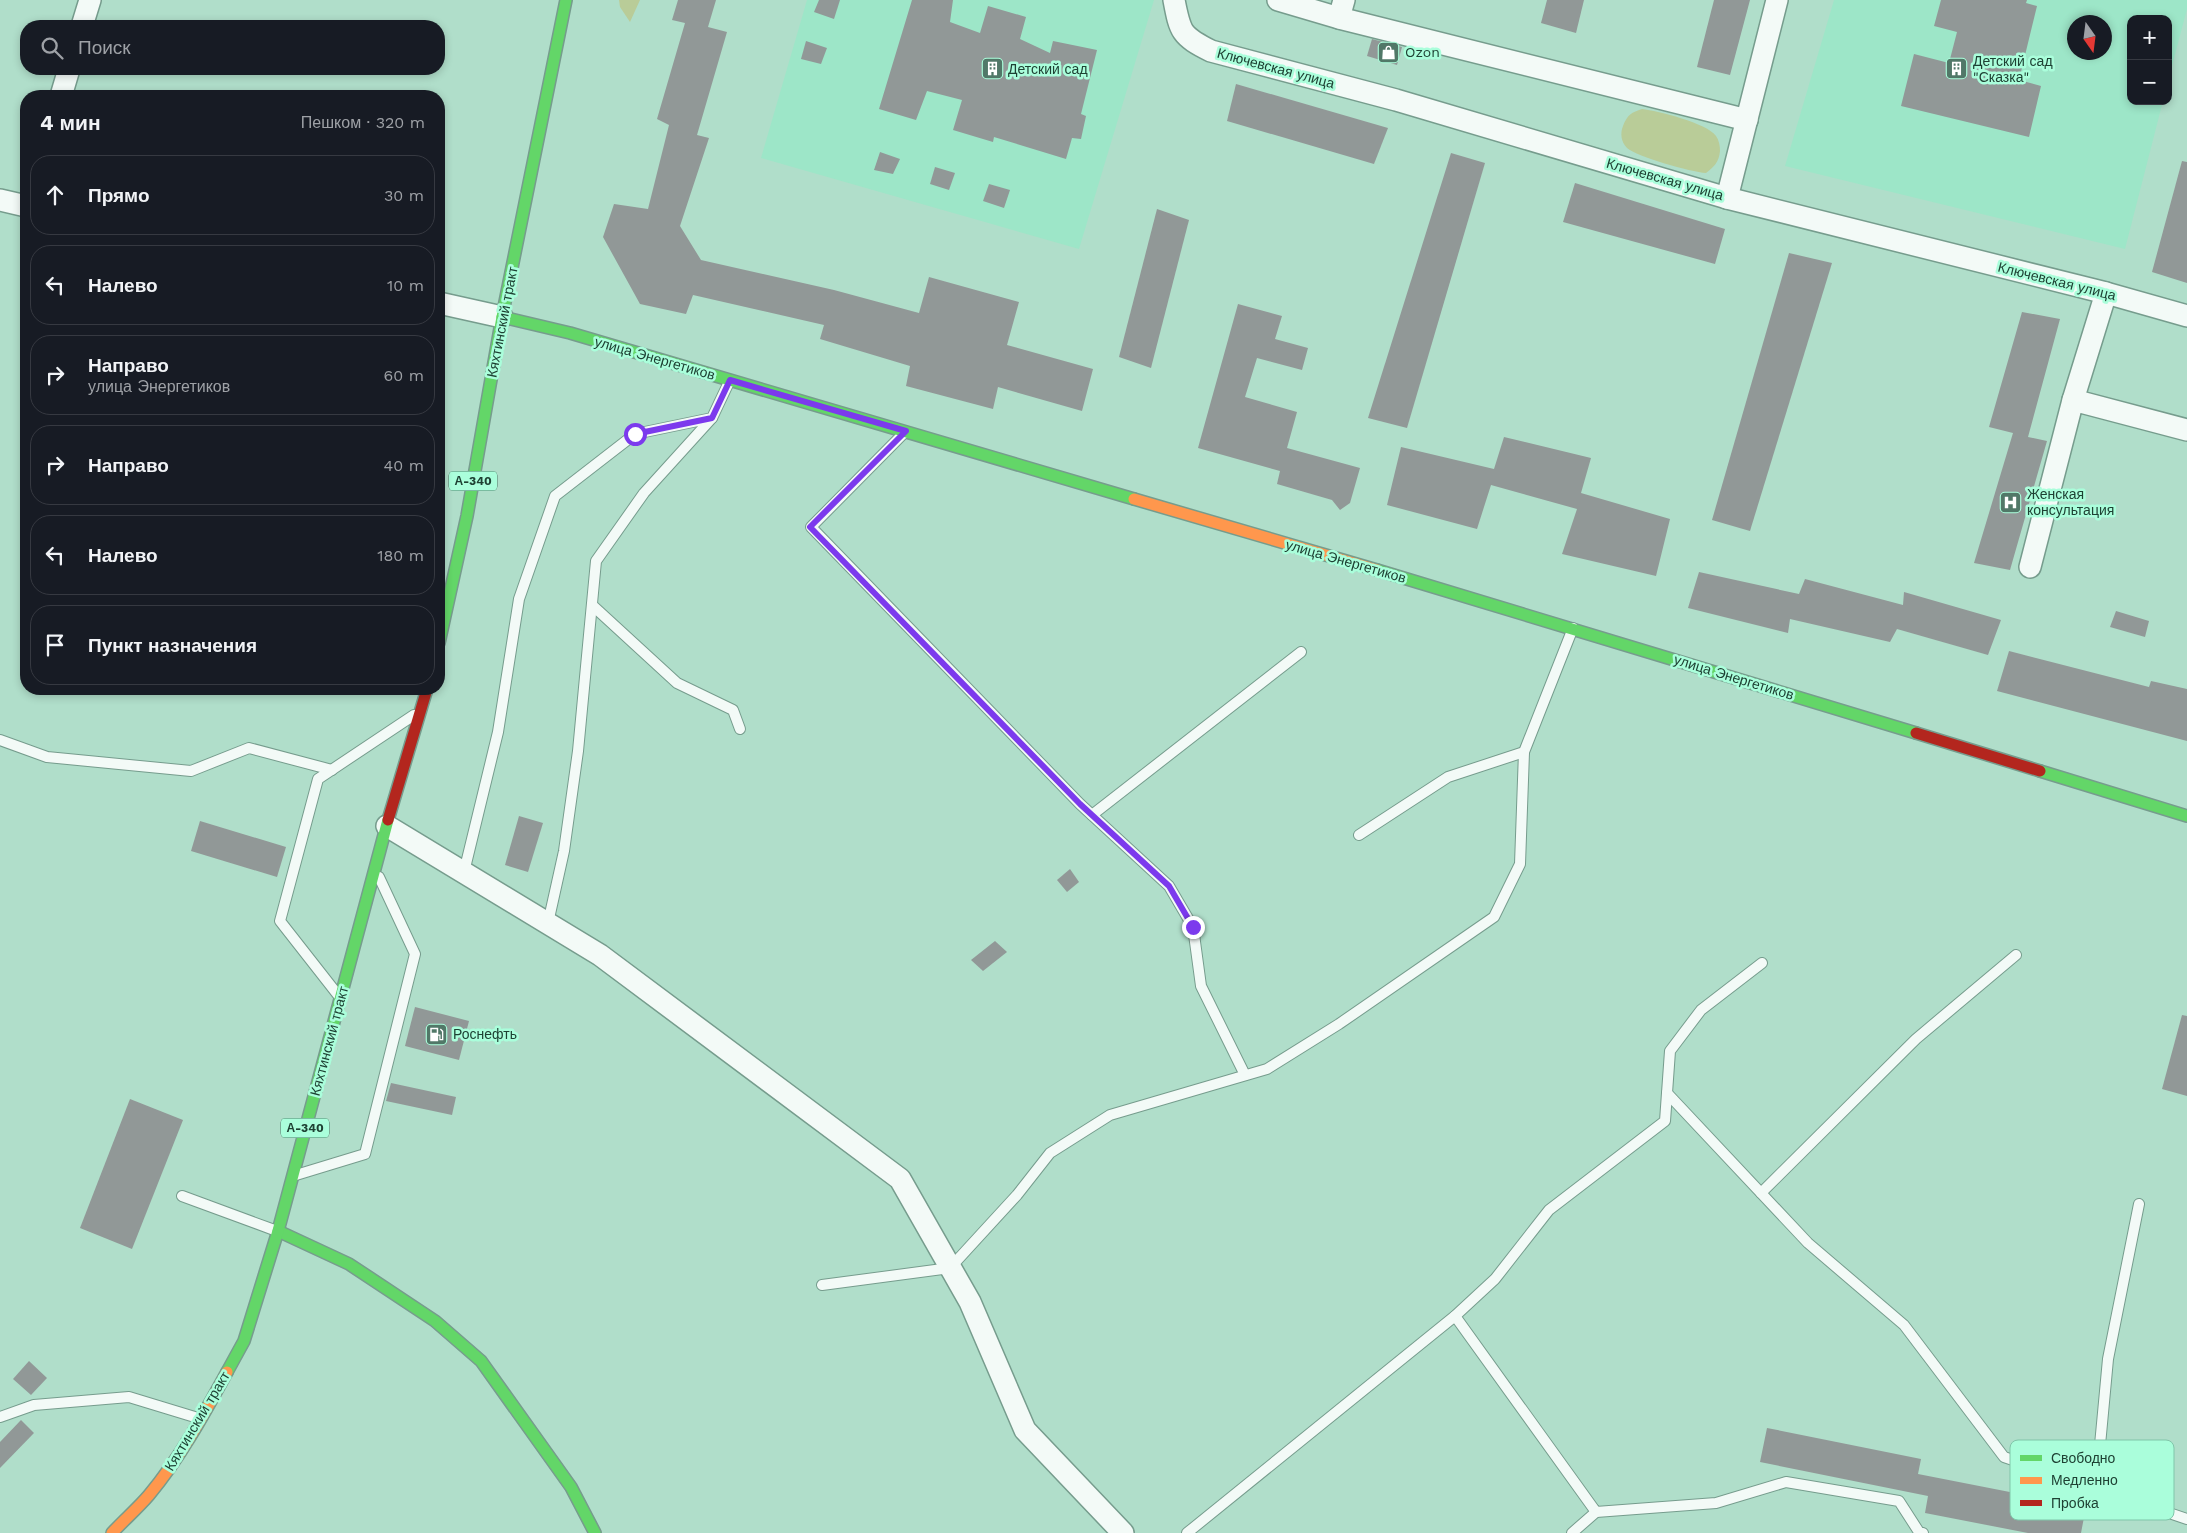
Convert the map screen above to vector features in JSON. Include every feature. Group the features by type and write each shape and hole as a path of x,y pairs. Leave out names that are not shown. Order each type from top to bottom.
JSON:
{"main road":[{"name":"Кяхтинский тракт","path":"445,616 467,516 502,317 566,0"},
{"name":"улица Энергетиков","path":"502,317 570,334 906,431 1573,628 2187,816"},
{"name":"Кяхтинский тракт","path":"112,1533 149,1495 201,1419 244,1342 278,1231 387,826 425,695"},
{"path":"278,1231 349,1264 435,1321 481,1360 571,1487 595,1533"}],"street":[{"path":"84,20 90,0"},
{"name":"Ключевская улица","path":"1174,0 1178,24 1190,40 1211,51 1396,100 1727,198 2106,293 2187,316"},
{"path":"1278,0 1342,9 1746,120"},
{"path":"1727,198 1777,0"},
{"path":"63,90 67,75"},
{"path":"0,200 20,205"},
{"path":"2030,567 2073,400 2106,293"},
{"path":"445,304 502,317"},
{"path":"2073,400 2187,430"},
{"path":"387,826 600,955 900,1179 970,1302 1025,1430 1123,1533"}],"lane":[{"path":"548,923 564,851 577,760 596,561 644,493 712,418 730,380"},
{"path":"464,872 498,732 519,598 555,496 635,434 712,418"},
{"path":"906,431 810,527 1092,815 1169,886 1193,927 1201,986 1245,1075"},
{"path":"592,605 677,683 733,710 740,729"},
{"path":"822,1285 950,1268 1017,1195 1050,1153 1110,1115 1267,1069 1339,1024 1494,917 1520,864 1524,752 1573,628"},
{"path":"1092,815 1301,652"},
{"path":"340,998 280,921 318,779 421,711"},
{"path":"0,740 47,756 191,771 249,748 332,770"},
{"path":"1359,834 1448,777 1524,752"},
{"path":"293,1176 365,1154 415,954 375,870"},
{"path":"1761,1193 1916,1040 2016,955"},
{"path":"1187,1533 1455,1316 1495,1279 1549,1210 1665,1121 1670,1051 1701,1010 1762,963"},
{"path":"1667,1093 1808,1243 1904,1325 2004,1457 2010,1459"},
{"path":"182,1196 278,1231"},
{"path":"2100,1440 2108,1359 2140,1204"},
{"path":"1455,1316 1596,1512"},
{"path":"0,1417 34,1405 128,1397 201,1419"},
{"path":"1572,1533 1596,1512 1716,1503 1786,1482 1899,1501 1919,1532 1923,1533"},
{"path":"2174,1514 2187,1518"}],"shaded area":[{"path":"619,0 640,0 630,22 620,7"},
{"path":"807,0 1154,0 1079,249 761,158"},
{"path":"1834,0 2187,0 2187,9 2172,66 2172,15 2127,15 2127,105 2162,105 2125,249 1785,166"},
{"path":"1642,109 1682,118 1711,131 1720,145 1719,158 1716,164 1706,173 1699,172 1652,160 1627,148 1623,143 1623,126 1630,114"}],"building":[{"path":"678,0 716,0 708,27 727,32 697,135 709,138 680,226 701,260 834,290 919,313 929,277 1019,302 1007,345 1093,369 1082,411 998,387 993,409 906,386 910,366 820,339 824,325 693,295 686,314 640,304 603,237 614,204 648,209 669,125 657,119 685,23 672,20"},
{"path":"819,0 840,0 834,19 814,12"},
{"name":"Детский сад","path":"912,0 953,0 950,22 980,33 988,6 1026,17 1020,39 1050,53 1053,41 1097,50 1081,114 1086,116 1081,139 1072,138 1066,159 994,137 993,142 953,130 962,100 927,91 916,120 879,109"},
{"path":"1547,0 1584,0 1576,33 1541,23"},
{"path":"1714,0 1750,0 1730,75 1697,67"},
{"name":"Детский сад \"Сказка\"","path":"1941,0 2027,0 2026,3 2037,6 2019,80 2041,86 2029,137 1901,106 1914,54 1949,63 1957,32 1934,26"},
{"path":"1372,39 1402,47 1397,65 1367,56"},
{"path":"806,41 827,48 821,64 801,59"},
{"path":"1236,84 1388,128 1374,164 1227,121"},
{"path":"880,152 900,159 893,174 874,170"},
{"path":"1451,153 1485,163 1407,428 1368,418"},
{"path":"2182,161 2187,162 2187,283 2152,272"},
{"path":"935,167 955,173 949,190 930,184"},
{"path":"1575,183 1725,229 1715,264 1563,222"},
{"path":"989,184 1010,190 1004,208 983,201"},
{"path":"1157,209 1189,220 1151,368 1119,357"},
{"path":"1789,253 1832,263 1750,531 1712,520"},
{"path":"1238,304 1282,316 1275,339 1308,348 1302,370 1257,358 1245,397 1297,412 1287,448 1360,468 1350,503 1340,510 1332,500 1277,484 1280,471 1198,448"},
{"path":"2022,312 2060,319 2028,437 2047,441 2010,570 1974,563 2013,433 1989,427"},
{"path":"1504,437 1591,458 1581,493 1670,519 1656,576 1562,554 1577,509 1491,485 1477,529 1387,505 1401,447 1494,469"},
{"path":"1699,572 1799,594 1805,579 1903,605 1904,592 2001,620 1988,655 1897,629 1890,642 1790,619 1788,633 1688,608"},
{"path":"2116,611 2149,621 2145,637 2110,627"},
{"path":"2009,651 2149,687 2151,681 2187,689 2187,741 1997,691"},
{"path":"519,816 543,823 528,872 505,865"},
{"path":"200,821 286,847 277,877 191,851"},
{"path":"1070,869 1079,882 1067,892 1057,880"},
{"path":"995,941 1007,952 983,971 971,960"},
{"name":"Роснефть","path":"415,1007 469,1021 459,1060 405,1046"},
{"path":"2182,1015 2187,1016 2187,1096 2162,1089"},
{"path":"391,1083 456,1097 452,1115 386,1101"},
{"path":"130,1099 183,1120 132,1249 80,1228"},
{"path":"29,1361 47,1378 31,1395 13,1379"},
{"path":"21,1420 34,1433 0,1468 0,1442"},
{"path":"1767,1428 1921,1459 1918,1474 2010,1492 2010,1520 2084,1520 2081,1533 2028,1533 1925,1513 1928,1496 1760,1462"}],"traffic: fast":[{"path":"445,616 467,516 502,317 566,0"},
{"path":"502,317 570,333 1134,499"},
{"path":"1377,570 1916,733"},
{"path":"2040,771 2187,816"},
{"path":"227,1372 244,1341 278,1231 388,820"},
{"path":"278,1231 349,1264 435,1321 481,1361 571,1487 595,1533"}],"traffic: slow":[{"path":"1134,499 1377,570"},
{"path":"112,1533 145,1500 171,1466 227,1372"}],"traffic: jam":[{"path":"388,820 425,695"},
{"path":"1916,733 2040,771"}],"place":[{"name":"Ozon","path":"1389,52"},
{"name":"Детский сад","path":"992,69"},
{"name":"Детский сад \"Сказка\"","path":"1957,69"},
{"name":"Женская консультация","path":"2011,502"},
{"name":"Роснефть","path":"437,1034"}],"route":[{"path":"635,434 712,418 730,380 906,431 810,527 1080,804 1169,886 1193,927"}]}
